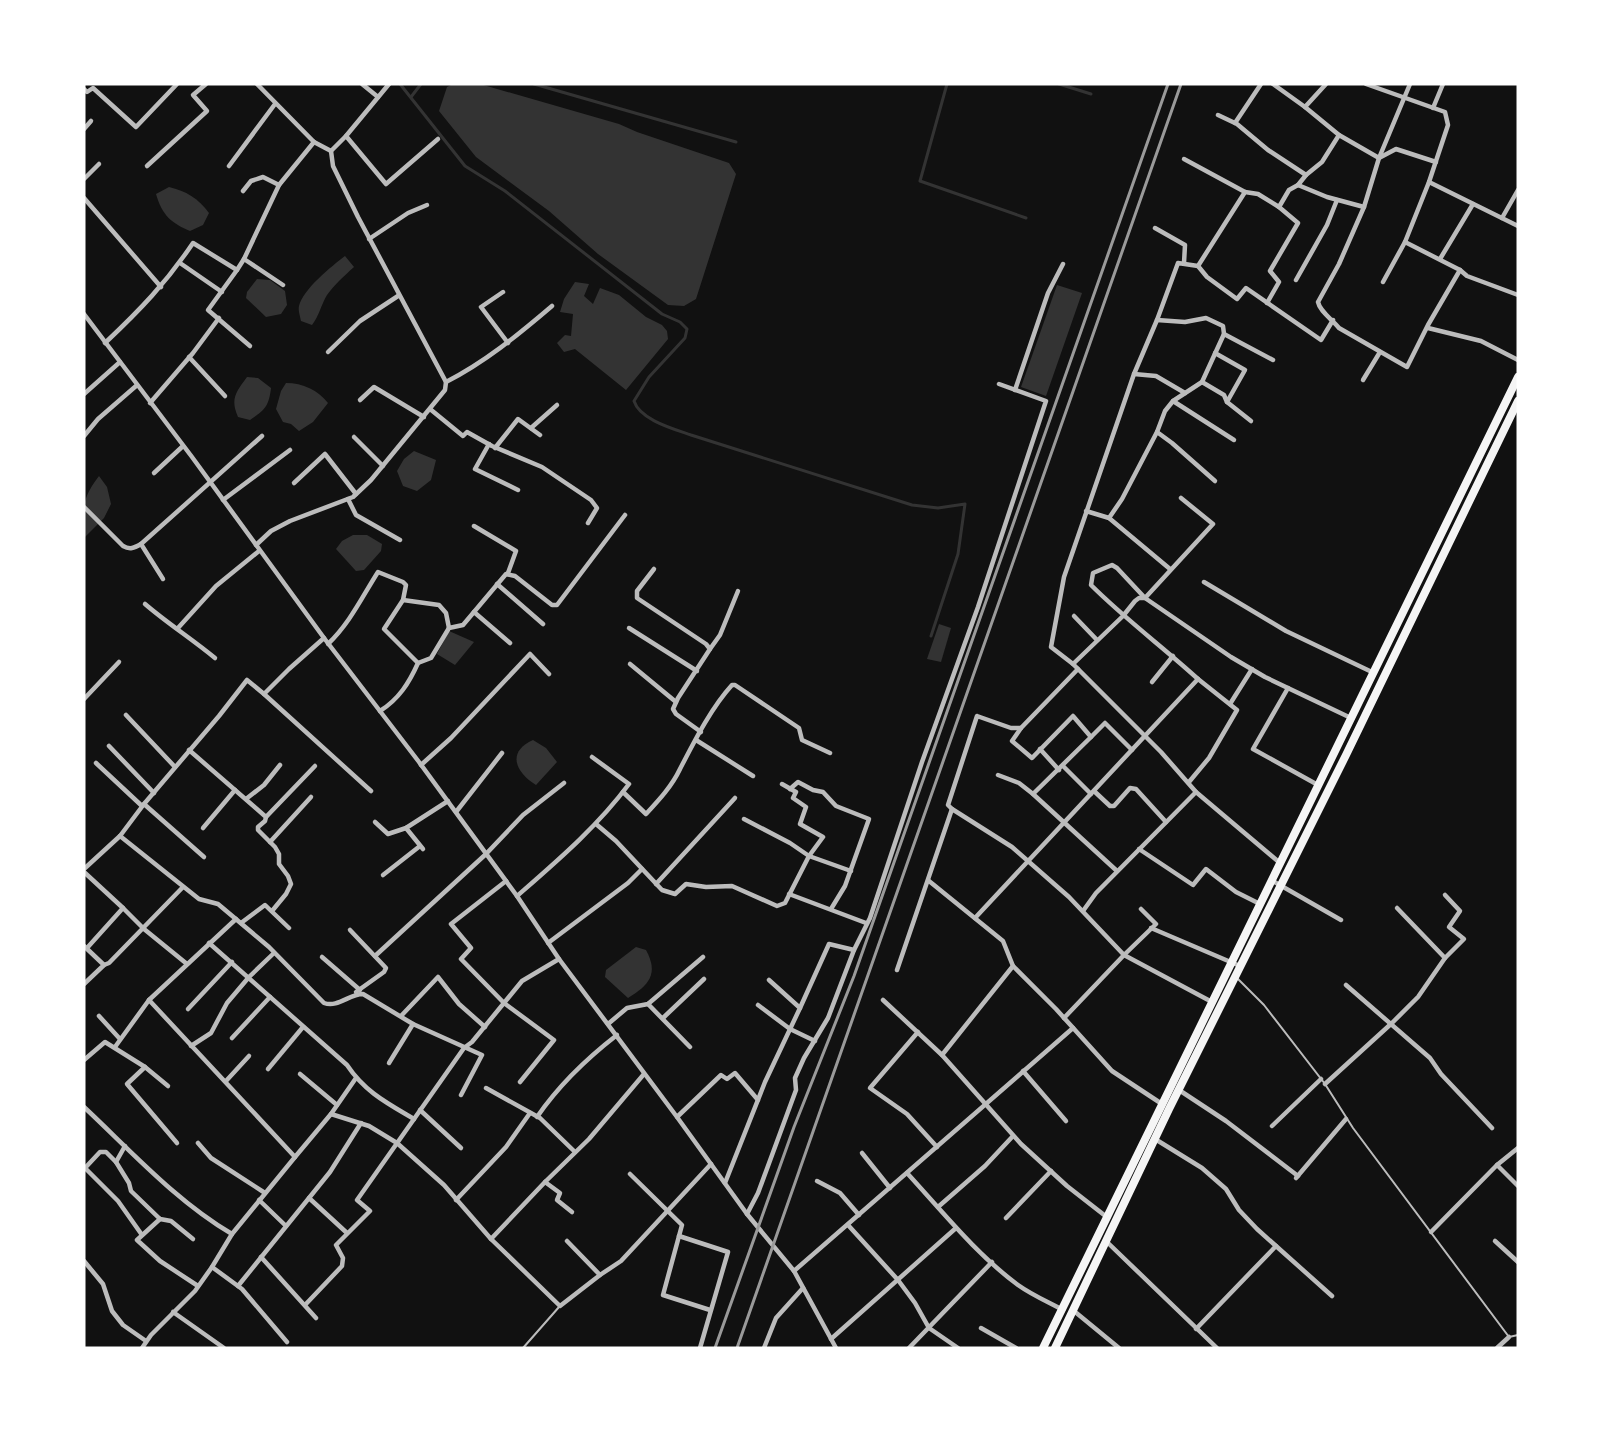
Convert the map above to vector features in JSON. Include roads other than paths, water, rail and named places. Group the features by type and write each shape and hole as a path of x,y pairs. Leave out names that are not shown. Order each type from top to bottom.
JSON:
{"main road":[{"path":"1055,1348 1235,976 1234,966 1271,880 1518,377"},
{"path":"1044,1348 1212,1002 1279,885 1346,755 1518,401"}],"street":[{"path":"167,84 172,89"},
{"path":"84,89 87,92 94,86 136,127 177,84"},
{"path":"147,166 207,111 193,95 206,84"},
{"path":"257,84 314,142 331,151"},
{"path":"362,84 378,97"},
{"path":"331,151 389,84"},
{"path":"1235,123 1261,84"},
{"path":"1273,84 1339,135 1379,158"},
{"path":"1305,107 1326,84"},
{"path":"1366,84 1445,112 1448,125 1429,182 1405,242 1383,282"},
{"path":"1410,84 1379,158 1364,207 1339,264 1318,302 1319,308 1333,320 1338,328 1407,368 1460,270"},
{"path":"1433,108 1443,84"},
{"path":"229,166 275,104"},
{"path":"1218,115 1235,123 1268,150 1306,175"},
{"path":"84,129 91,121"},
{"path":"1279,207 1288,190 1298,185 1322,162 1339,135"},
{"path":"346,136 386,184 438,139"},
{"path":"250,346 208,310 244,259 279,185 314,142"},
{"path":"1379,158 1396,149 1436,162"},
{"path":"178,628 216,586 258,548 271,531 356,494 383,466 445,390 446,382 398,296 333,166 331,151"},
{"path":"1184,159 1245,192 1258,194 1279,207 1298,223 1270,271 1279,282 1267,303"},
{"path":"84,179 99,164"},
{"path":"243,191 251,181 263,177 279,185"},
{"path":"1429,182 1518,226"},
{"path":"1298,185 1337,200 1364,207"},
{"path":"1502,218 1518,190"},
{"path":"1198,266 1245,192"},
{"path":"84,198 161,287"},
{"path":"1296,280 1327,225 1337,200"},
{"path":"1440,259 1473,204"},
{"path":"369,239 408,213 427,205"},
{"path":"1155,228 1185,245 1184,263"},
{"path":"1405,242 1440,259 1467,276 1518,295"},
{"path":"105,343 143,308 193,243 237,270"},
{"path":"244,259 283,285"},
{"path":"180,262 222,292"},
{"path":"1280,863 1196,792 1189,782 1078,669 1051,646 1064,577 1134,374 1178,263 1198,266 1207,278 1237,299 1246,288 1321,340 1333,320"},
{"path":"1015,390 1048,293 1063,264"},
{"path":"503,292 481,307 508,344"},
{"path":"328,352 360,321 398,296"},
{"path":"446,382 468,371 508,344 552,306"},
{"path":"84,314 328,644 448,801 517,896 548,944 747,1214 794,1270 836,1348"},
{"path":"150,403 219,318"},
{"path":"1109,518 1122,499 1157,432 1165,411 1173,401 1202,382 1224,334 1223,326 1206,318 1185,322 1157,320"},
{"path":"1428,328 1481,341 1518,360"},
{"path":"1224,334 1273,360"},
{"path":"1363,380 1380,352"},
{"path":"1215,353 1245,370 1227,402"},
{"path":"189,357 225,396"},
{"path":"84,394 120,362"},
{"path":"1134,374 1156,376 1185,393"},
{"path":"1202,382 1224,395 1227,402 1251,421"},
{"path":"747,1214 758,1193 796,1090 795,1078 828,1018 854,950 870,918 922,762 978,607 1046,400 999,384"},
{"path":"84,435 136,386"},
{"path":"360,400 374,387 424,417"},
{"path":"1173,401 1234,440"},
{"path":"531,428 557,405"},
{"path":"430,409 463,436 468,432 495,447 542,467 591,500 597,508 588,523"},
{"path":"495,447 518,418 540,435"},
{"path":"1157,432 1215,481"},
{"path":"84,507 123,546 128,549 134,548 262,436"},
{"path":"354,437 383,466"},
{"path":"489,444 475,469 518,490"},
{"path":"154,474 183,446"},
{"path":"223,500 290,450"},
{"path":"294,483 325,454 356,494"},
{"path":"1073,664 1123,616 1135,601 1145,598 1213,524 1181,498"},
{"path":"348,499 356,515 400,540"},
{"path":"1086,511 1109,518 1170,570"},
{"path":"508,573 552,605 557,605 625,515"},
{"path":"380,711 390,705 408,686 418,663 431,658 449,628 463,625 508,573 516,551 474,526"},
{"path":"141,544 164,579"},
{"path":"1189,782 1209,758 1237,710 1123,616 1091,585 1093,573 1112,565 1145,598 1252,669 1351,718"},
{"path":"654,569 637,591 637,598 706,644 710,650"},
{"path":"328,644 358,608 378,572 406,585 403,600 384,629 418,663"},
{"path":"1204,582 1286,631 1374,673"},
{"path":"497,584 543,624"},
{"path":"700,732 676,714 673,709 720,635 738,591"},
{"path":"403,600 439,605 443,608 449,628"},
{"path":"145,604 215,658"},
{"path":"474,612 510,643"},
{"path":"1074,616 1097,640"},
{"path":"629,628 697,671"},
{"path":"264,694 324,638"},
{"path":"421,765 451,738 530,654 549,674"},
{"path":"1152,682 1173,656"},
{"path":"84,699 119,662"},
{"path":"630,664 676,702"},
{"path":"1078,669 1012,741 1032,758 1073,716 1091,737"},
{"path":"1230,704 1252,669"},
{"path":"975,918 1198,679"},
{"path":"187,964 144,929 84,870 120,836 247,680 371,791"},
{"path":"622,792 646,814 670,786 700,732 732,685 799,728 802,740 830,753"},
{"path":"1288,688 1253,749 1318,785"},
{"path":"126,715 175,767"},
{"path":"1022,728 1011,728 977,716 948,805 1012,847 1083,911 1124,955 1212,1002"},
{"path":"1033,794 1105,723 1132,750"},
{"path":"696,740 753,776"},
{"path":"109,746 154,793"},
{"path":"1040,749 1110,806 1114,806 1130,788 1136,789 1166,822"},
{"path":"189,750 266,817"},
{"path":"456,812 502,753"},
{"path":"517,896 577,844 629,784 592,757"},
{"path":"96,763 204,857"},
{"path":"246,799 264,785 279,765"},
{"path":"272,911 291,884 279,864 279,854 258,830 266,817 315,766"},
{"path":"998,775 1019,783 1033,794 1117,871"},
{"path":"375,956 486,854 523,815 564,783"},
{"path":"790,789 798,783 823,792 836,806 869,819 845,886 831,909"},
{"path":"596,824 616,841 656,884 668,893 675,894 686,884 706,887 732,886 777,906 785,903 809,856 823,837 800,824 806,807 793,798 796,792 782,784"},
{"path":"202,828 235,790"},
{"path":"1083,911 1096,893 1196,792"},
{"path":"270,843 311,797"},
{"path":"656,884 735,798"},
{"path":"375,822 388,834 406,828 448,801"},
{"path":"897,970 952,809"},
{"path":"744,819 790,843 809,856 850,871"},
{"path":"383,875 421,848 406,828"},
{"path":"120,836 199,900 218,904 274,953 324,1003 335,1005 386,970 384,965 350,930"},
{"path":"1139,849 1193,885 1206,869 1236,892 1260,904"},
{"path":"548,944 628,883 642,869"},
{"path":"1271,880 1341,920"},
{"path":"506,881 451,924 471,948 461,959 504,1003 554,1040 520,1082"},
{"path":"929,881 1003,940 1013,966 1112,1071 1162,1104"},
{"path":"84,984 144,929 183,887"},
{"path":"789,894 866,923"},
{"path":"1272,1126 1392,1023 1418,997 1445,958 1464,939 1449,927 1460,911 1445,895"},
{"path":"115,1047 148,1000 209,943 238,921 265,905 289,928"},
{"path":"104,965 85,947 123,908"},
{"path":"1397,908 1445,958"},
{"path":"1064,1018 1156,924 1141,909"},
{"path":"1151,928 1234,966"},
{"path":"209,943 347,1065 356,1078 375,1096 414,1119"},
{"path":"725,1183 758,1100 829,944 854,950"},
{"path":"191,1046 211,1033 227,1003 249,976 274,953"},
{"path":"322,957 360,990"},
{"path":"608,1024 627,1008 648,1004 703,957"},
{"path":"305,1305 342,1266 343,1258 336,1245 370,1211 357,1200 464,1048 485,1027 522,981 559,959"},
{"path":"188,1009 232,962"},
{"path":"942,1055 1013,966"},
{"path":"401,1016 438,977 459,1004 485,1027"},
{"path":"663,1018 704,979"},
{"path":"769,980 800,1008"},
{"path":"1347,985 1430,1058 1441,1074 1492,1128"},
{"path":"354,994 368,995 413,1024 482,1056 461,1095"},
{"path":"232,1038 270,997"},
{"path":"148,1000 295,1157"},
{"path":"884,1000 942,1055 1014,1136 1051,1171 1108,1218"},
{"path":"648,1004 690,1047"},
{"path":"758,1005 790,1029 815,1041"},
{"path":"99,1016 120,1038"},
{"path":"389,1064 413,1024"},
{"path":"268,1069 303,1027"},
{"path":"794,1270 1073,1028"},
{"path":"918,1032 870,1088 907,1114 937,1147"},
{"path":"537,1117 564,1082 617,1035"},
{"path":"84,1060 105,1042 145,1067 168,1086"},
{"path":"84,1048 90,1055"},
{"path":"226,1081 249,1056"},
{"path":"145,1067 126,1084 177,1143"},
{"path":"1023,1071 1066,1120"},
{"path":"677,1117 722,1075 727,1079 735,1073 758,1100"},
{"path":"300,1074 338,1105"},
{"path":"491,1239 544,1182 589,1139 644,1074"},
{"path":"142,1348 198,1286 232,1234 331,1114 356,1078"},
{"path":"486,1088 537,1117 575,1152"},
{"path":"1179,1090 1226,1121 1297,1177 1346,1119"},
{"path":"84,1107 170,1189 212,1222 232,1234"},
{"path":"420,1110 461,1148"},
{"path":"456,1200 506,1147 530,1113"},
{"path":"331,1114 369,1126 396,1143 444,1185 491,1239 560,1306 621,1261 711,1164"},
{"path":"238,1286 330,1172 361,1123"},
{"path":"938,1208 986,1166 1014,1136"},
{"path":"1155,1139 1202,1168 1226,1189 1239,1210 1332,1296"},
{"path":"198,1143 211,1158 264,1193"},
{"path":"116,1162 125,1146"},
{"path":"1431,1232 1497,1165 1518,1148"},
{"path":"142,1235 118,1201 85,1167 103,1151 116,1162 129,1183 131,1191 160,1219 171,1221 193,1239"},
{"path":"861,1153 890,1188"},
{"path":"1497,1165 1518,1186"},
{"path":"1006,1218 1051,1171"},
{"path":"907,1173 956,1228 992,1262 1019,1285 1063,1310"},
{"path":"630,1174 682,1225 663,1295 710,1310"},
{"path":"817,1181 840,1193 859,1215"},
{"path":"544,1182 560,1193 557,1200 572,1212"},
{"path":"309,1198 347,1233"},
{"path":"259,1200 286,1226"},
{"path":"160,1219 137,1240 160,1261 198,1286"},
{"path":"848,1225 898,1280 915,1303 929,1328 958,1348"},
{"path":"831,1339 956,1228"},
{"path":"679,1236 728,1251 700,1348"},
{"path":"567,1241 600,1275"},
{"path":"1495,1241 1518,1262"},
{"path":"1107,1242 1217,1348"},
{"path":"1196,1329 1276,1246"},
{"path":"261,1257 316,1318"},
{"path":"84,1261 103,1284 112,1311 123,1325 146,1341"},
{"path":"909,1348 992,1262"},
{"path":"212,1267 238,1286 287,1342"},
{"path":"764,1348 776,1318 803,1288"},
{"path":"1074,1311 1119,1348"},
{"path":"173,1312 224,1348"},
{"path":"981,1328 1016,1348"},
{"path":"1497,1348 1509,1337"},
{"path":"1205,1348 1211,1342"}],"lane":[{"path":"1235,976 1264,1005 1323,1081 1346,1119 1509,1337 1518,1335"},
{"path":"523,1348 560,1306"}],"waterway":[{"path":"400,84 465,166 505,191 662,314 680,322 687,329 685,338 649,377 634,401 637,408 650,419 676,430 912,505 938,508 965,504 958,554 931,636"},
{"path":"411,97 421,84"},
{"path":"534,84 736,142"},
{"path":"947,84 920,181 1026,218"},
{"path":"1059,84 1091,94"}],"railway":[{"path":"715,1348 794,1127 854,976 1168,84"},
{"path":"737,1348 1181,84"}]}
